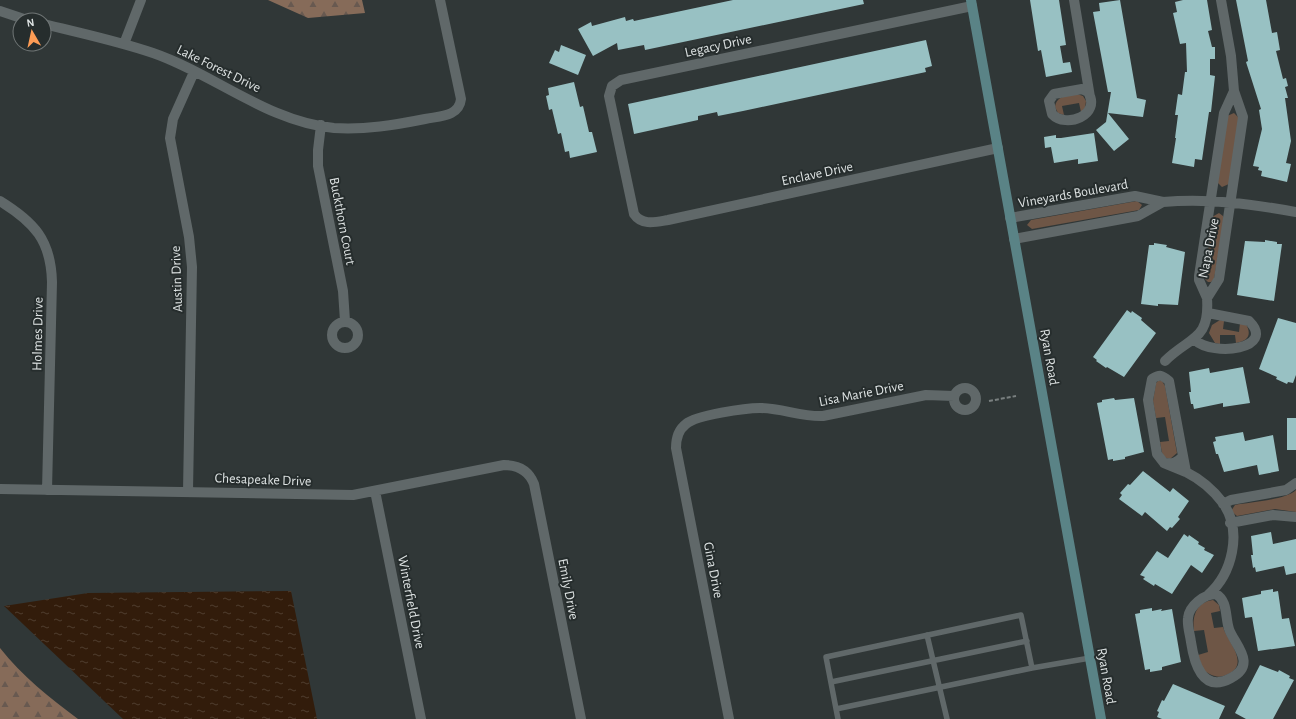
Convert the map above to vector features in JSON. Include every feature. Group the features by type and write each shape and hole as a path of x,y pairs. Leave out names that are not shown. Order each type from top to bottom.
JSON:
{"main road":[{"name":"Ryan Road","path":"972,3 1101,719"}],"street":[{"path":"124,44 141,0"},
{"name":"Lake Forest Drive","path":"52,26 124,44 153,53 273,111 299,120 322,126 349,128 382,127 452,113 460,106 461,99 440,0"},
{"path":"1074,0 1091,98 1091,106 1085,115 1065,120 1055,117 1049,106 1051,97 1057,92 1085,90 1091,98"},
{"name":"Napa Drive","path":"1207,298 1219,279 1243,117 1234,91 1231,56 1221,0"},
{"name":"Legacy Drive","path":"642,221 638,220 634,214 609,96 615,82 972,3"},
{"path":"0,11 12,15"},
{"name":"Austin Drive","path":"188,491 192,268 189,237 170,138 172,119 194,72"},
{"path":"1073,90 1082,85 1087,76"},
{"name":"Napa Drive","path":"1164,463 1157,454 1148,400 1152,379 1165,361 1195,340 1202,331 1208,313 1207,298 1198,276 1224,112 1234,91"},
{"name":"Buckthorn Court","path":"322,126 317,157 343,291 345,321"},
{"name":"Enclave Drive","path":"642,221 655,223 998,148"},
{"name":"Vineyards Boulevard","path":"1010,218 1135,196 1163,202 1210,200 1296,212"},
{"name":"Holmes Drive","path":"0,201 25,217 34,226 40,235 50,257 52,282 47,490"},
{"name":"Vineyards Boulevard","path":"1014,239 1138,216 1163,202"},
{"path":"1195,340 1204,347 1220,349 1242,348 1253,340 1256,331 1249,321 1208,313"},
{"path":"1165,361 1186,472"},
{"path":"1152,379 1161,375 1169,381"},
{"name":"Lisa Marie Drive","path":"681,427 694,419 750,408 771,409 812,417 824,416 926,395 954,396"},
{"name":"Gina Drive","path":"681,427 677,434 676,448 729,719"},
{"path":"1164,463 1176,462 1183,456"},
{"path":"1164,463 1186,472 1208,488 1223,504 1230,523 1232,552 1229,564 1221,582 1208,595 1194,605 1190,611 1188,624 1196,668 1204,677 1216,682 1235,676 1242,666 1243,661 1241,648 1229,630 1221,582"},
{"name":"Chesapeake Drive","path":"0,489 188,491 342,496 376,491 504,466 517,466 522,469"},
{"name":"Emily Drive","path":"522,469 528,472 534,484 581,719"},
{"path":"1223,504 1231,500 1286,490 1296,483"},
{"name":"Winterfield Drive","path":"376,491 421,719"},
{"path":"1230,523 1273,515 1296,517"},
{"path":"1208,595 1216,594 1223,600"}],"lane":[{"path":"838,719 826,657 1021,615 1032,668"},
{"path":"928,635 947,719"},
{"path":"831,682 1027,641"},
{"path":"836,709 1032,668 1090,658"}],"path":[{"path":"989,401 1016,396"}],"shaded area":[{"path":"1077,94 1083,96 1086,101 1085,108 1081,112 1079,103 1062,106 1064,115 1058,113 1055,107 1060,98"},
{"path":"1234,113 1239,118 1229,184 1222,187 1217,182 1227,116"},
{"path":"1137,201 1142,205 1139,210 1032,229 1027,225 1031,220"},
{"path":"1219,213 1223,216 1224,220 1214,279 1211,282 1208,282 1203,277 1212,217"},
{"path":"1220,320 1224,321 1223,329 1239,332 1240,323 1246,324 1249,331 1248,337 1243,341 1236,343 1235,335 1220,335 1220,344 1215,343 1209,333 1212,325"},
{"path":"1158,381 1162,381 1165,386 1177,453 1170,459 1163,456 1160,442 1169,441 1165,417 1156,418 1153,401 1156,383"},
{"path":"1296,490 1296,512 1275,509 1237,516 1231,511 1235,505 1276,498"},
{"path":"1213,600 1219,605 1220,611 1211,613 1214,628 1223,627 1238,659 1234,671 1220,677 1211,675 1203,670 1198,655 1208,652 1204,630 1194,631 1196,611 1207,601"}],"green space":[{"path":"268,0 362,0 365,13 308,18"},
{"path":"0,648 27,677 78,719 0,719"}],"water":[{"path":"291,591 317,719 123,719 4,606 88,593"}],"building":[{"path":"733,0 863,0 864,4 645,50 644,45 618,50 617,43 593,56 578,29 591,22 592,26 625,17 626,21 633,19 634,21"},
{"path":"1030,0 1059,0 1066,45 1060,46 1063,63 1070,62 1072,72 1046,77 1041,50 1038,51"},
{"path":"1120,0 1137,98 1146,100 1143,117 1108,113 1129,139 1114,151 1096,130 1106,122 1111,92 1108,92 1093,12 1100,11 1099,3"},
{"path":"1183,0 1207,0 1212,30 1208,31 1212,47 1215,47 1215,59 1210,59 1210,75 1215,76 1211,112 1209,112 1202,160 1195,159 1194,167 1172,163 1178,115 1175,115 1178,94 1182,95 1185,72 1187,72 1186,43 1180,44 1173,13 1177,12 1175,2"},
{"path":"1236,0 1266,0 1272,33 1277,32 1280,50 1276,51 1283,79 1286,78 1288,86 1285,87 1288,98 1285,98 1291,141 1286,163 1291,164 1287,182 1261,176 1262,171 1258,170 1259,167 1253,166 1262,129 1259,110 1261,109 1246,62 1248,61"},
{"path":"926,40 932,66 925,68 926,72 718,116 717,112 698,116 698,120 634,134 628,104"},
{"path":"561,45 586,55 578,75 549,63 555,50 559,52"},
{"path":"574,82 580,107 583,106 589,132 592,132 597,152 570,158 569,151 565,152 561,133 558,134 552,109 549,110 546,96 549,95 548,88"},
{"path":"1094,133 1098,161 1078,164 1078,159 1054,163 1051,147 1045,148 1044,137 1056,135 1056,138 1061,138"},
{"path":"1265,240 1282,244 1274,301 1237,295 1245,241 1265,242"},
{"path":"1154,243 1167,245 1166,247 1185,252 1178,305 1158,304 1158,306 1141,304 1149,245 1154,245"},
{"path":"1127,310 1131,313 1132,311 1142,318 1141,320 1156,333 1124,377 1107,367 1106,368 1093,357"},
{"path":"1278,318 1296,323 1296,375 1293,383 1288,382 1287,384 1276,379 1277,377 1259,369"},
{"path":"1243,367 1250,403 1223,407 1223,403 1194,409 1193,404 1191,404 1189,392 1191,392 1189,372 1209,368 1210,373"},
{"path":"1114,398 1115,400 1134,398 1144,452 1125,457 1125,459 1113,461 1113,459 1108,460 1097,403 1102,402 1102,400"},
{"path":"1287,418 1296,418 1296,450 1287,450"},
{"path":"1243,432 1245,441 1273,435 1279,471 1259,475 1257,465 1224,472 1218,454 1216,454 1213,442 1216,441 1215,437"},
{"path":"1143,471 1170,492 1173,488 1189,501 1178,517 1180,519 1167,531 1145,512 1142,516 1119,499 1122,495 1120,493"},
{"path":"1271,532 1273,544 1296,539 1296,573 1286,575 1284,566 1256,572 1255,567 1253,568 1251,536"},
{"path":"1184,534 1188,537 1189,535 1199,542 1198,544 1205,548 1204,550 1214,555 1202,573 1191,565 1172,594 1155,584 1154,586 1143,579 1145,577 1140,575 1157,551 1168,558"},
{"path":"1273,589 1273,592 1278,591 1282,619 1289,618 1295,646 1258,651 1252,617 1245,618 1242,598 1261,594 1261,591"},
{"path":"1152,608 1152,611 1172,609 1181,662 1162,667 1162,670 1150,672 1150,669 1145,670 1135,614 1140,613 1140,610"},
{"path":"1260,665 1278,672 1279,670 1294,680 1273,719 1246,719 1235,713"},
{"path":"1173,684 1225,706 1219,719 1162,719 1157,717 1159,712 1157,711 1162,700 1164,701"}]}
